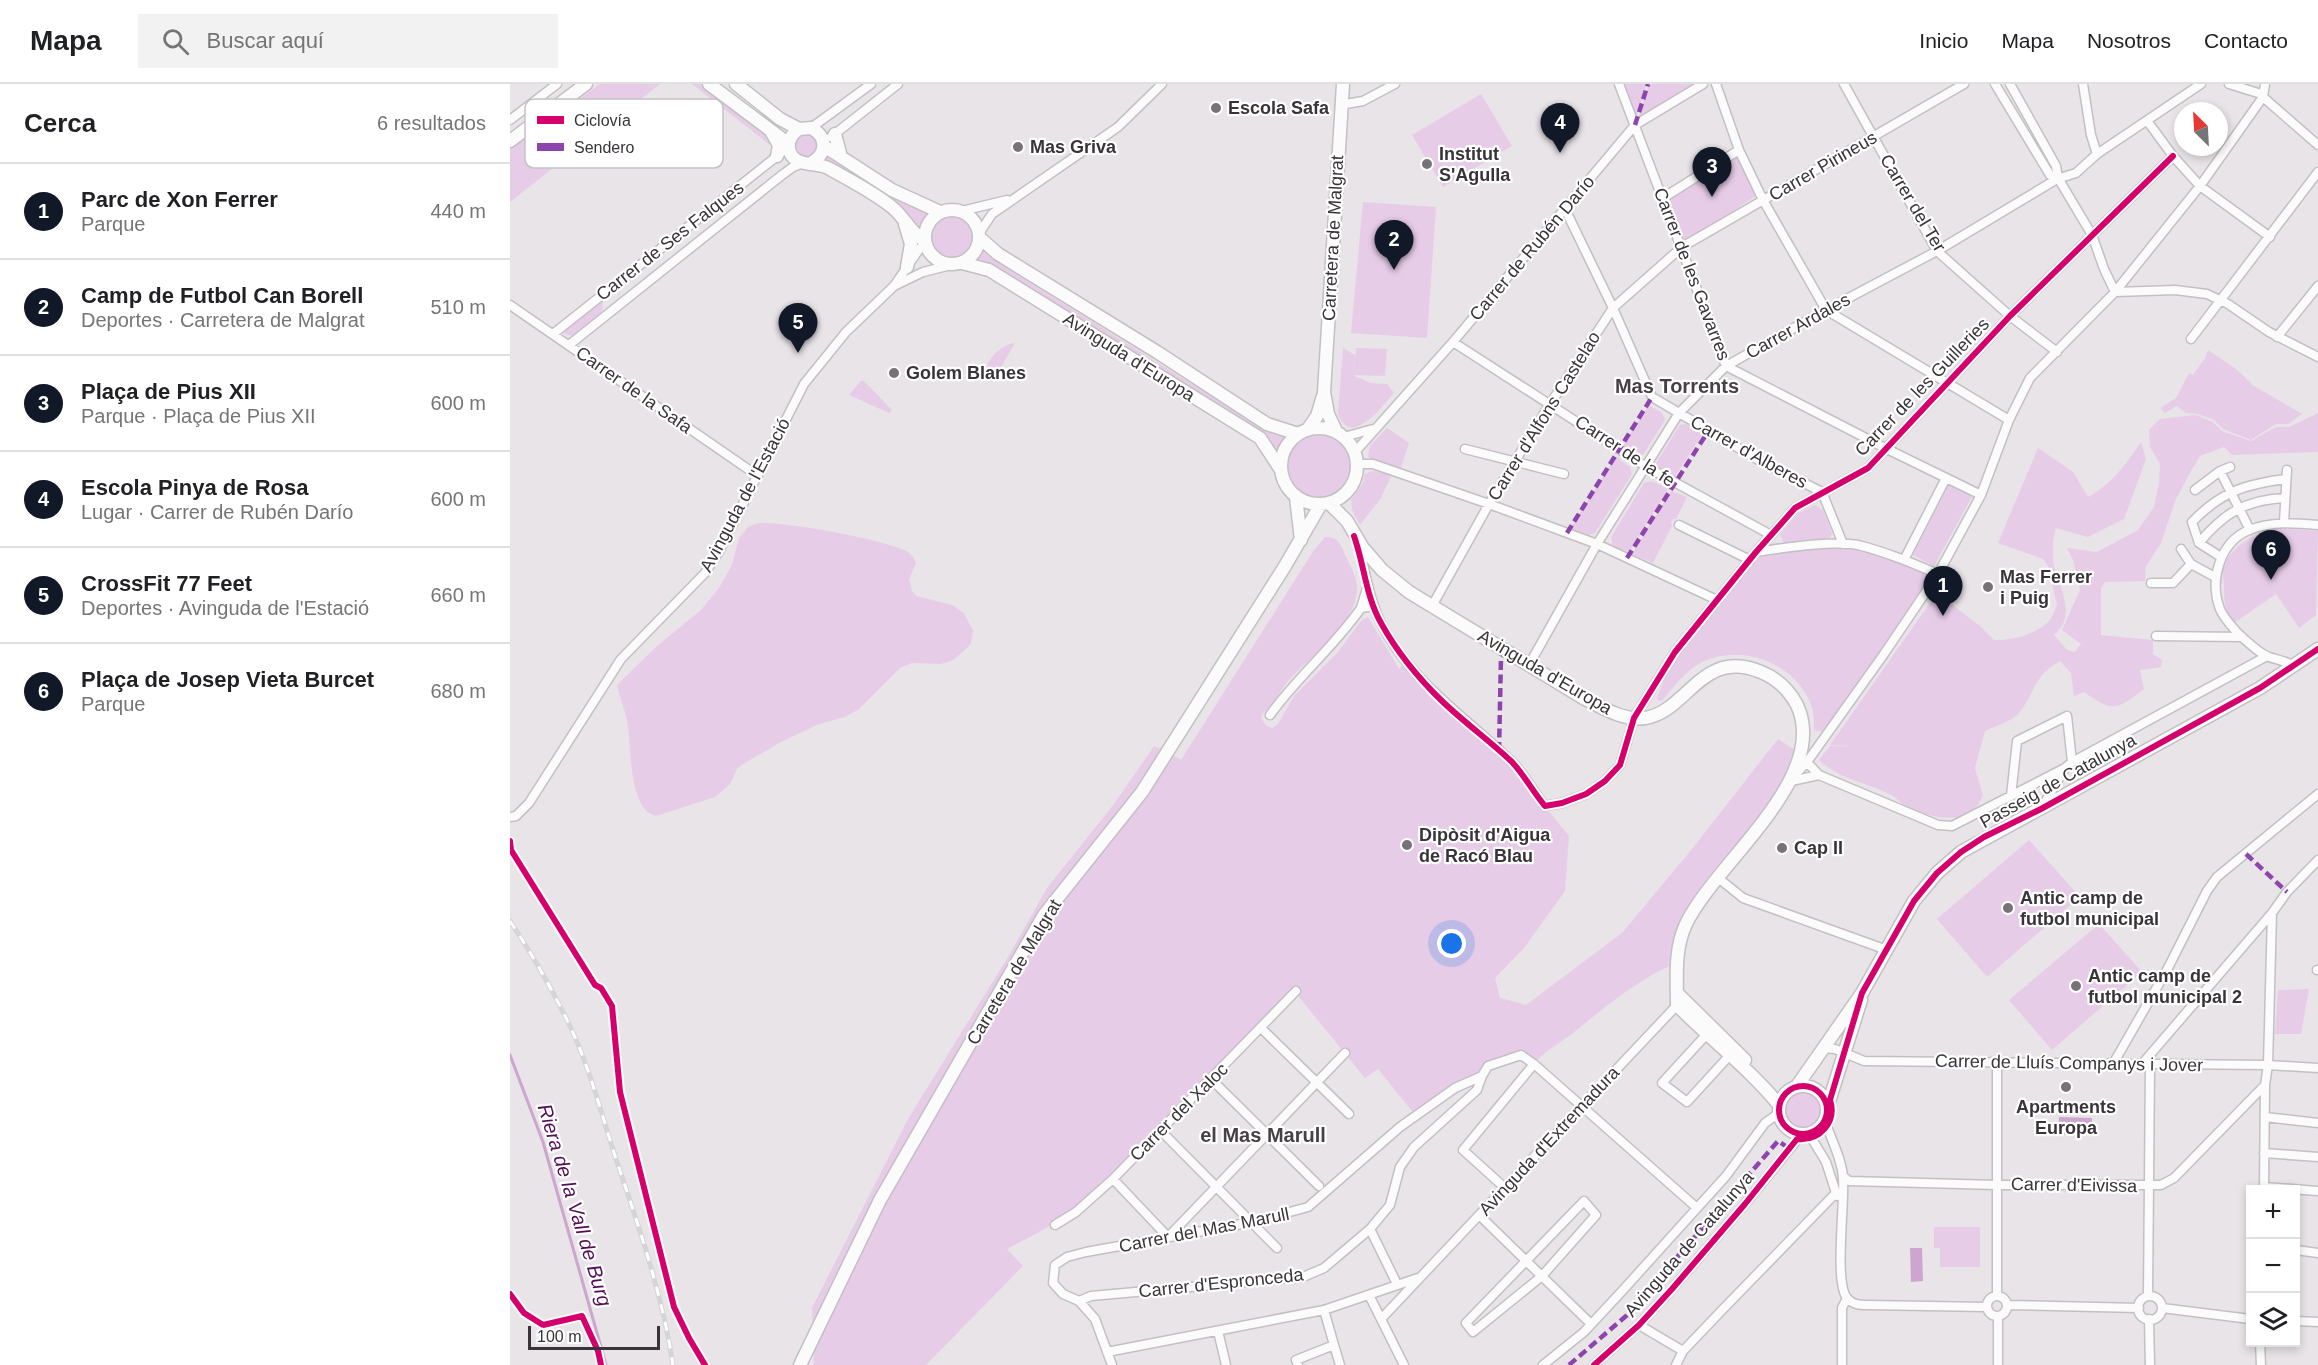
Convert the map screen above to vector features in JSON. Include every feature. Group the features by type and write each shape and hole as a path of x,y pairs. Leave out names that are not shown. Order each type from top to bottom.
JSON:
{"street":[{"path":"537,99 557,84"},
{"path":"566,99 586,84"},
{"path":"709,84 789,146"},
{"path":"736,84 780,119 822,137 823,153 818,159 807,163"},
{"path":"871,84 791,137 789,146 791,155 807,163 827,167 885,202 925,243 931,255 940,262 956,264 977,247 980,235 992,214 1118,127 1162,84"},
{"path":"824,145 898,84"},
{"name":"Carretera de Malgrat","path":"1303,431 1317,416 1324,392 1342,84"},
{"path":"1340,105 1363,101 1395,84"},
{"name":"Carrer de les Gavarres","path":"1619,84 1726,366 1982,495"},
{"name":"Carrer de Rubén Darío","path":"1356,458 1374,429 1453,342 1635,125 1702,84"},
{"path":"1716,84 1739,150 1763,201 1826,310 2009,420"},
{"name":"Carrer del Ter","path":"1844,84 1937,251 2010,316 2056,352"},
{"name":"Carrer Pirineus","path":"1682,247 1964,84"},
{"path":"1995,84 2050,175 2057,179"},
{"path":"2010,84 2056,166 2057,179 2092,235 2115,292"},
{"name":"Carrer Ardales","path":"1529,665 1597,544 1679,413 1726,366 1937,251 2057,179 2076,173 2097,154 2148,122 2201,84"},
{"path":"2229,84 2260,95 2318,145"},
{"path":"2265,84 2200,186 2115,292 2030,378 2009,420 1982,495 1938,574 1884,654 1803,758 1819,775 1938,825 1952,826 2069,765 2267,656"},
{"path":"2086,85 2091,135 2097,154"},
{"path":"510,120 525,109"},
{"path":"2148,122 2173,156 2200,186 2270,237"},
{"path":"510,141 525,130"},
{"path":"772,132 779,145 777,156"},
{"path":"835,134 841,158"},
{"path":"824,145 892,190 940,212"},
{"name":"Carrer de Ses Falques","path":"553,334 789,146"},
{"path":"1663,198 1739,150"},
{"name":"Carrer de les Guilleries","path":"1374,606 1380,622 1405,661 1443,702 1512,763 1528,780 1545,806 1562,803 1586,794 1605,781 1620,765 1634,718 1675,652 1795,508 1868,468 2010,316 2173,156"},
{"name":"Carrer de Ses Falques","path":"569,345 782,175 793,167 807,163"},
{"path":"2192,339 2318,172"},
{"path":"925,243 926,230 931,219 940,212 962,211 1010,200"},
{"name":"Carrer d'Alberes","path":"1565,209 1613,308 1652,397 1761,462 1822,492 1843,544"},
{"path":"962,211 976,223 980,235"},
{"path":"902,218 911,244 907,267"},
{"name":"Avinguda d'Europa","path":"980,235 998,254 1157,352 1267,424 1303,431"},
{"name":"Avinguda de l'Estació","path":"510,817 516,816 529,803 621,660 705,573 758,476 804,384 846,332 894,286 925,243"},
{"name":"Carrer d'Alfons Castelao","path":"1432,606 1514,462 1613,308 1682,247"},
{"name":"Avinguda d'Europa","path":"956,264 989,270 1260,438 1281,470"},
{"name":"Avinguda de l'Estació","path":"894,286 923,272 956,264"},
{"path":"2277,337 2318,286"},
{"path":"2115,292 2175,290 2207,294 2277,337 2318,357"},
{"name":"Carrer de la Safa","path":"510,305 758,476"},
{"name":"Carrer de la fe","path":"1453,342 1645,466 1771,535"},
{"name":"Carretera de Malgrat","path":"1324,392 1328,414 1340,434"},
{"path":"1340,434 1356,458 1355,480 1346,494 1325,504 1305,502 1296,497 1286,485 1281,470 1284,450 1303,431 1319,428 1340,434 1374,429"},
{"path":"1465,449 1564,474"},
{"path":"1356,458 1597,544 1717,600"},
{"path":"2195,490 2230,466"},
{"path":"2220,471 2250,530"},
{"path":"2221,557 2199,543 2192,522 2204,510 2231,491 2286,474 2284,522"},
{"path":"1905,560 1946,478"},
{"name":"Avinguda d'Europa","path":"1346,494 1347,521 1354,536 1382,570 1432,606 1602,707 1634,718 1645,718 1661,713 1695,683 1712,673 1733,667 1754,669 1782,684 1796,703 1802,722 1803,758 1769,815 1717,877 1686,924 1676,963 1678,995"},
{"path":"1296,497 1301,540"},
{"path":"2199,543 2214,524 2239,508 2261,500 2285,498"},
{"name":"Carretera de Malgrat","path":"800,1365 880,1200 1044,915 1142,792 1325,504"},
{"name":"Avinguda d'Europa","path":"1325,504 1347,521"},
{"path":"2295,666 2267,656 2242,637 2220,609 2215,577 2221,557 2231,543 2250,530 2284,522 2318,525"},
{"path":"1679,525 1753,556 1783,548 1857,545 1905,560 1938,574"},
{"path":"1354,536 1374,606 1360,608"},
{"path":"2181,549 2191,564 2215,577"},
{"path":"2151,584 2173,583 2191,564"},
{"path":"1270,715 1288,690 1347,629 1360,608 1368,587"},
{"path":"2156,636 2242,637"},
{"name":"Passeig de Catalunya","path":"1792,1089 1862,993 1914,901 1937,873 1961,852 1984,837 2043,808 2260,688 2318,649"},
{"path":"2011,796 2017,741 2067,716 2069,765 2043,808"},
{"path":"1789,782 1802,777 1819,775"},
{"path":"2114,1064 2168,968 2206,891 2217,877 2318,795"},
{"path":"2148,1296 2150,1186 2146,1064 2287,892 2318,860"},
{"path":"1717,877 1743,898 1887,950"},
{"path":"2264,1185 2265,1085 2268,1065 2272,913"},
{"name":"Carrer del Xaloc","path":"1055,1225 1076,1212 1113,1179 1296,991"},
{"path":"1804,1135 1821,1127 1862,993"},
{"path":"1678,995 1706,1035 1767,1090 1779,1109 1782,1124 1804,1135 1826,1162 1842,1222"},
{"path":"1678,995 1771,1086 1792,1089 1809,1087 1824,1098 1826,1114 1843,1176 1842,1283 1847,1298 1854,1304 1868,1305 1986,1307"},
{"name":"Avinguda d'Extremadura","path":"1382,1318 1582,1107 1678,995"},
{"path":"1261,1028 1350,1114"},
{"path":"1706,1035 1662,1083 1687,1102 1729,1056"},
{"name":"Carrer de Lluís Companys i Jover","path":"1823,1047 1864,1061 2268,1065 2318,1068"},
{"path":"1113,1179 1168,1237 1345,1053"},
{"name":"Carrer del Mas Marull","path":"1112,1365 1095,1319 1079,1302 1063,1294 1053,1283 1055,1265 1067,1257 1086,1252 1253,1222 1308,1207 1400,1127 1455,1088 1482,1076 1488,1066 1521,1056 1534,1064"},
{"path":"1997,1063 1997,1295"},
{"path":"1505,1188 1462,1150 1534,1064 1697,1208"},
{"name":"Carrer d'Espronceda","path":"1079,1302 1091,1296 1304,1276 1324,1268 1370,1229 1390,1205 1400,1167 1414,1147 1478,1090 1482,1076"},
{"path":"1211,1079 1318,1186"},
{"name":"Carrer d'Eivissa","path":"1843,1176 1849,1180 1997,1185 2161,1185 2174,1178 2265,1085"},
{"path":"1779,1109 1792,1089"},
{"name":"Avinguda de Catalunya","path":"1543,1365 1592,1324 1726,1176 1779,1109"},
{"path":"2265,1117 2318,1123"},
{"path":"1160,1130 1277,1248"},
{"name":"Avinguda de Catalunya","path":"1594,1365 1639,1325 1804,1135"},
{"path":"2264,1153 2318,1157"},
{"path":"2300,1190 2318,1191"},
{"path":"1676,1365 1683,1352 1836,1193"},
{"path":"1584,1201 1596,1215 1542,1276 1473,1332 1466,1323 1526,1260 1584,1201"},
{"path":"1479,1215 1592,1324"},
{"path":"1370,1229 1397,1284"},
{"path":"2300,1251 2318,1253"},
{"path":"1107,1352 1324,1310 1420,1278"},
{"path":"1369,1295 1404,1365"},
{"path":"1997,1295 2003,1297 2007,1305 2005,1312 1998,1316 1989,1313 1986,1307 1991,1297 1997,1295"},
{"path":"2148,1296 2158,1299 2162,1308 2158,1317 2149,1319 2140,1314 2139,1308 2141,1300 2148,1296"},
{"path":"1842,1365 1842,1308 1847,1298"},
{"path":"2007,1305 2139,1308"},
{"path":"2162,1308 2246,1318"},
{"path":"1324,1310 1340,1365"},
{"path":"1998,1316 1998,1365"},
{"path":"2149,1319 2150,1365"},
{"path":"2300,1322 2318,1322"},
{"path":"1639,1325 1683,1352"},
{"path":"1218,1331 1226,1365"},
{"path":"1298,1365 1296,1360 1334,1345"},
{"path":"2260,1347 2261,1365"}],"shaded area":[{"path":"600,84 660,84 641,99 579,99"},
{"path":"692,84 705,84 771,136 770,145 723,108 723,99 711,99"},
{"path":"1620,84 1647,84 1635,122"},
{"path":"1649,84 1699,84 1637,123"},
{"path":"1481,94 1512,146 1443,187 1412,135"},
{"path":"806,134 814,138 818,146 814,154 806,158 798,154 794,146 798,138"},
{"path":"525,138 525,168 553,168 510,202 510,149"},
{"path":"1739,150 1757,195 1684,244 1666,200"},
{"path":"826,152 859,178 929,211 931,216 923,234 819,161"},
{"path":"1363,202 1436,207 1427,338 1351,333"},
{"path":"952,217 960,218 966,223 971,229 971,245 966,251 960,256 952,257 944,256 938,251 933,245 932,237 933,229 938,223 944,218"},
{"path":"980,249 995,261 1267,431 1285,437 1277,454 1270,446 971,260"},
{"path":"603,298 602,312 572,336 565,334 564,331"},
{"path":"1015,343 992,383 986,371 991,358 1002,348"},
{"path":"1343,348 1355,355 1354,376 1371,383 1387,384 1394,393 1374,415 1358,426 1351,427 1344,424 1338,414"},
{"path":"1356,348 1387,349 1385,376 1354,375"},
{"path":"2208,350 2236,369 2254,386 2302,414 2288,424 2276,424 2251,440 2223,429 2214,420 2198,414 2186,413 2177,406 2165,413 2160,408 2176,398 2189,373 2193,375"},
{"path":"861,381 864,381 892,410 889,413 849,395"},
{"path":"1649,405 1662,413 1665,420 1643,455 1635,457 1622,447"},
{"path":"2318,413 2318,452 2232,455 2224,447 2200,456 2176,499 2161,543 2146,566 2145,581 2105,582 2101,588 2101,635 2153,640 2153,654 2162,660 2161,667 2140,670 2144,689 2121,705 2109,706 2084,692 2074,696 2071,673 2060,661 2051,666 2040,678 2016,716 1985,731 1975,768 1983,795 1977,806 1969,813 1952,818 1922,813 1906,806 1891,795 1836,772 1819,760 1830,746 1850,747 1830,745 1937,593 1980,626 1994,640 2023,636 2037,630 2049,620 2057,605 2048,566 2043,559 1998,543 2038,448 2073,472 2088,497 2111,480 2141,442 2146,459 2124,519 2088,537 2056,528 2053,560 2066,609 2061,627 2054,635 2067,650 2075,652 2081,644 2062,630 2080,590 2073,560 2067,548 2097,552 2138,530 2154,507 2159,483 2160,464 2150,447 2149,430 2160,419 2196,415 2213,422 2222,431 2251,441 2276,427 2289,427"},
{"path":"1688,424 1704,432 1673,479 1658,472 1656,463 1680,425"},
{"path":"1387,428 1409,443 1400,470 1371,460 1368,456 1370,446"},
{"path":"1312,434 1324,434 1336,439 1346,449 1351,467 1349,480 1336,495 1324,500 1312,500 1300,495 1290,485 1285,473 1285,461 1290,449 1300,439"},
{"path":"1616,457 1630,467 1632,474 1595,533 1588,535 1570,528"},
{"path":"1372,471 1391,476 1381,498 1360,525 1352,510 1351,500 1363,483 1365,474"},
{"path":"1652,481 1668,489 1629,552 1613,546 1611,537 1644,483"},
{"path":"1949,484 1972,497 1934,566 1913,555"},
{"path":"1671,491 1687,497 1676,519 1673,519 1672,526 1653,563 1632,554"},
{"path":"1815,505 1823,510 1832,534 1829,540 1790,545 1784,543 1780,534 1799,513"},
{"path":"759,523 835,532 879,542 908,552 916,563 909,579 912,591 916,596 952,605 964,613 973,631 971,643 953,660 941,664 912,663 900,668 859,709 845,717 819,724 779,743 743,764 737,769 730,784 715,797 656,816 647,811 636,791 627,721 617,685 657,646 701,610 719,588 732,565 739,538 748,527"},
{"path":"2274,528 2318,531 2316,615 2299,628 2276,594 2234,623 2224,598 2223,570 2226,560 2244,542 2259,533"},
{"path":"1325,537 1333,538 1338,542 1352,569 1357,587 1354,604 1340,628 1288,681 1261,718 1267,726 1272,728 1278,724 1294,696 1338,652 1361,621 1368,617 1399,669 1405,661 1499,751 1569,836 1565,891 1524,948 1495,978 1500,998 1526,1005 1622,933 1692,849 1778,739 1801,754 1791,784 1704,894 1676,963 1622,994 1547,1051 1534,1064 1521,1056 1489,1066 1482,1076 1416,1116 1378,1069 1365,1078 1295,992 1076,1212 1007,1249 1023,1266 926,1365 814,1365 812,1308 908,1119 1008,957 1047,888 1114,804 1154,746 1181,760 1314,550"},
{"path":"1843,544 1938,574 1828,733 1814,730 1812,707 1805,692 1795,680 1768,661 1752,657 1720,656 1704,661 1686,673 1663,700 1659,701 1657,698 1675,652 1756,553"},
{"name":"Antic camp de futbol municipal","path":"2029,840 2080,897 1987,977 1937,919"},
{"name":"Antic camp de futbol municipal 2","path":"2099,924 2142,972 2052,1050 2009,1000"},
{"path":"2309,989 2301,1034 2275,1034 2278,990"},
{"path":"1803,1091 1817,1096 1822,1110 1817,1124 1803,1129 1789,1124 1784,1110 1789,1096"},
{"path":"2059,1117 2092,1118 2092,1135 2058,1134"},
{"path":"1934,1227 1980,1227 1980,1267 1940,1267 1940,1248 1934,1248"},
{"path":"1910,1248 1922,1248 1923,1281 1911,1282"}],"waterway":[{"name":"Riera de la Vall de Burg","path":"510,1055 543,1142 606,1365"}],"railway":[{"path":"510,921 556,998 583,1058 649,1262 669,1339 673,1365"}],"marked path":[{"path":"1635,125 1648,84"},
{"path":"1567,533 1652,397"},
{"path":"1627,558 1709,430"},
{"path":"1499,751 1501,657 1505,651"},
{"path":"2246,854 2287,892"},
{"path":"1569,1365 1626,1316 1778,1141 1787,1147"}],"cycle path":[{"path":"1354,536 1376,613 1394,644 1425,684 1451,710 1512,762 1545,806 1562,803 1586,794 1605,781 1620,765 1634,718 1675,652 1795,508 1868,468 2010,316 2173,156"},
{"path":"1594,1365 1639,1325 1672,1289 1797,1139 1813,1137 1829,1123 1832,1108 1830,1100 1862,993 1914,901 1937,873 1961,852 1984,837 2041,809 2260,688 2318,649"},
{"path":"510,841 511,850 595,985 601,988 612,1006 620,1092 674,1307 705,1365"},
{"path":"1798,1086 1808,1086 1820,1093 1827,1105 1827,1110 1827,1115 1820,1127 1808,1134 1798,1134 1783,1123 1779,1115 1779,1105 1790,1090 1798,1086"},
{"path":"510,1294 524,1313 543,1325 582,1316 598,1351 601,1365"}],"place":[{"name":"Escola Safa","path":"1216,108"},
{"name":"Mas Griva","path":"1018,147"},
{"name":"Escola Pinya de Rosa","path":"1560,153"},
{"name":"Institut S'Agulla","path":"1427,164"},
{"name":"Plaça de Pius XII","path":"1712,197"},
{"name":"Camp de Futbol Can Borell","path":"1394,270"},
{"name":"CrossFit 77 Feet","path":"798,353"},
{"name":"Golem Blanes","path":"894,373"},
{"name":"Plaça de Josep Vieta Burcet","path":"2271,580"},
{"name":"Mas Ferrer i Puig","path":"1988,587"},
{"name":"Parc de Xon Ferrer","path":"1943,616"},
{"name":"Dipòsit d'Aigua de Racó Blau","path":"1407,845"},
{"name":"Cap II","path":"1782,848"},
{"name":"Antic camp de futbol municipal","path":"2008,908"},
{"name":"Antic camp de futbol municipal 2","path":"2076,986"},
{"name":"Apartments Europa","path":"2066,1087"}],"district":[{"name":"Mas Torrents","path":"1677,386"},
{"name":"el Mas Marull","path":"1263,1135"}]}
